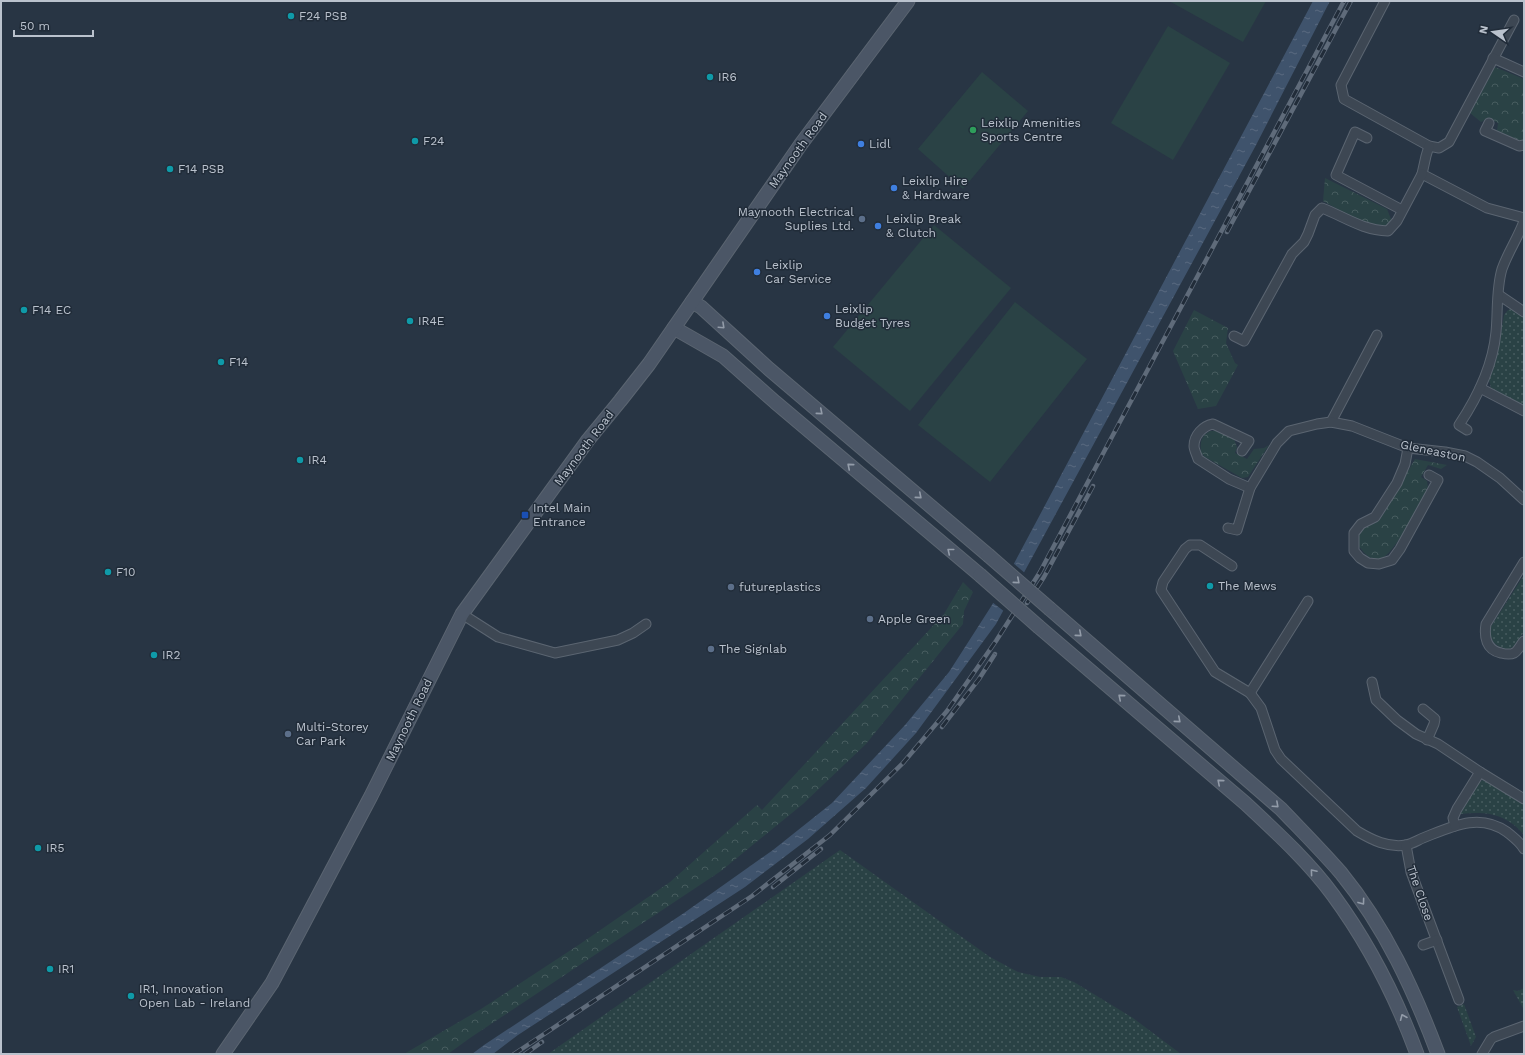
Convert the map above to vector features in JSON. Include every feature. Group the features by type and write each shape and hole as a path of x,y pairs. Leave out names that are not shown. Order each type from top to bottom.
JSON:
{"main road":[{"name":"Maynooth Road","path":"223,1054 272,983 371,796 462,614 588,440 649,364 801,144 908,1"},
{"path":"692,302 701,307 769,369 988,555 1281,809 1342,874 1367,910 1394,953 1415,994 1438,1054"},
{"path":"674,328 723,356 775,402 980,575 1275,830 1333,895 1356,929 1382,971 1404,1018 1417,1054"}],"street":[{"path":"1385,1 1341,85 1344,99 1429,146 1439,148 1449,142 1514,20"},
{"path":"1493,58 1524,72"},
{"path":"1489,123 1485,131 1519,146 1524,145"},
{"path":"1367,138 1355,132 1336,175 1402,210"},
{"path":"1234,336 1244,341 1292,254 1304,242 1315,214 1322,208 1338,214 1359,225 1375,230 1388,230 1397,222 1422,174 1429,146"},
{"path":"1422,174 1487,208 1524,218"},
{"path":"1467,430 1459,425 1480,388 1493,349 1502,269 1524,222"},
{"path":"1499,294 1524,312"},
{"path":"1228,528 1237,530 1250,488 1276,443 1289,431 1331,422 1377,335"},
{"path":"1480,388 1524,411"},
{"name":"Gleneaston","path":"1331,422 1352,426 1408,448 1465,456 1477,462 1500,478 1524,500"},
{"path":"1242,451 1249,441 1213,424 1208,425 1198,433 1194,445 1198,459 1229,478 1250,488"},
{"path":"1408,448 1405,464 1397,483 1376,517 1361,524 1354,533 1354,551 1360,558 1368,563 1379,564 1392,560 1400,549 1438,480 1429,475"},
{"path":"1232,566 1200,545 1190,545 1185,549 1163,582 1161,590 1202,655 1215,672 1250,692 1261,708 1275,750 1281,759 1319,797 1357,832 1372,840 1387,844 1406,845 1455,826 1477,822 1490,823 1498,826 1516,840 1524,849"},
{"path":"1524,562 1486,624 1484,634 1489,646 1495,652 1506,654 1515,652 1524,641"},
{"path":"1250,692 1308,600"},
{"path":"462,614 498,638 555,653 618,640 633,633 646,624"},
{"path":"1372,682 1376,700 1397,720 1416,734 1438,744 1524,799"},
{"path":"1422,709 1434,719 1434,724 1427,740"},
{"path":"1455,826 1453,818 1457,809 1480,772"},
{"name":"The Close","path":"1406,845 1411,872 1459,1000"},
{"path":"1423,945 1437,940"},
{"path":"1482,1054 1494,1037 1524,1026"}],"green space":[{"path":"1169,1 1266,1 1243,42"},
{"path":"1168,26 1230,63 1173,160 1111,123"},
{"path":"1495,67 1524,79 1524,139 1521,141 1497,131 1498,123 1489,118 1481,122 1470,113"},
{"name":"Leixlip Amenities Sports Centre","path":"982,72 1028,111 963,189 918,149"},
{"path":"1325,178 1387,209 1391,219 1386,228 1359,221 1323,201"},
{"path":"934,225 1011,288 910,411 833,347"},
{"path":"1015,302 1087,359 990,482 918,425"},
{"path":"1515,308 1524,315 1524,406 1491,388 1489,380 1497,355 1504,315 1508,310"},
{"path":"1194,310 1228,328 1226,343 1235,363 1238,365 1216,406 1198,409 1173,351"},
{"path":"1210,431 1217,431 1234,439 1237,447 1235,453 1247,459 1254,449 1264,448 1269,445 1248,477 1242,478 1205,457 1201,453 1202,440"},
{"path":"1415,459 1447,465 1441,469 1428,465 1421,477 1427,481 1428,488 1400,538 1393,548 1380,559 1370,558 1358,545 1358,536 1362,529 1374,523 1384,513"},
{"path":"1524,575 1524,632 1514,647 1506,650 1494,642 1491,636 1490,628"},
{"path":"963,582 973,592 964,611 963,624 866,744 803,804 721,871 448,1054 404,1054 481,1009 580,944 670,882 757,805 762,810 944,614"},
{"path":"1483,780 1488,781 1524,803 1524,835 1510,822 1503,818 1479,813 1458,813 1479,782"},
{"path":"840,850 990,957 1018,972 1040,977 1061,977 1074,982 1133,1018 1181,1054 548,1054"},
{"path":"1524,988 1524,1010 1513,990 1518,991"},
{"path":"1464,1004 1476,1037 1471,1046 1457,1007"}],"water":[{"path":"1313,1 1330,1 1255,147 996,624 916,733 866,788 808,839 745,887 518,1035 493,1054 472,1054 684,913 773,850 832,803 905,725 949,672 992,605"}],"pier":[{"path":"1013,563 1026,574 1005,612 992,602"}],"railway":[{"path":"514,1054 752,896 830,835 903,763 947,711 996,641 1040,572 1344,1"},
{"path":"1227,232 1351,1"},
{"path":"1027,603 1044,577 1093,486"},
{"path":"942,727 979,679 995,654"},
{"path":"773,887 821,849"},
{"path":"525,1054 542,1042"}],"place":[{"name":"F24 PSB","path":"291,16"},
{"name":"IR6","path":"710,77"},
{"name":"Leixlip Amenities Sports Centre","path":"973,130"},
{"name":"F24","path":"415,141"},
{"name":"Lidl","path":"861,144"},
{"name":"F14 PSB","path":"170,169"},
{"name":"Leixlip Hire & Hardware","path":"894,188"},
{"name":"Maynooth Electrical Suplies Ltd.","path":"862,219"},
{"name":"Leixlip Break & Clutch","path":"878,226"},
{"name":"Leixlip Car Service","path":"757,272"},
{"name":"F14 EC","path":"24,310"},
{"name":"Leixlip Budget Tyres","path":"827,316"},
{"name":"IR4E","path":"410,321"},
{"name":"F14","path":"221,362"},
{"name":"IR4","path":"300,460"},
{"name":"Intel Main Entrance","path":"525,515"},
{"name":"F10","path":"108,572"},
{"name":"The Mews","path":"1210,586"},
{"name":"futureplastics","path":"731,587"},
{"name":"Apple Green","path":"870,619"},
{"name":"The Signlab","path":"711,649"},
{"name":"IR2","path":"154,655"},
{"name":"Multi-Storey Car Park","path":"288,734"},
{"name":"IR5","path":"38,848"},
{"name":"IR1","path":"50,969"},
{"name":"IR1, Innovation Open Lab - Ireland","path":"131,996"}]}
